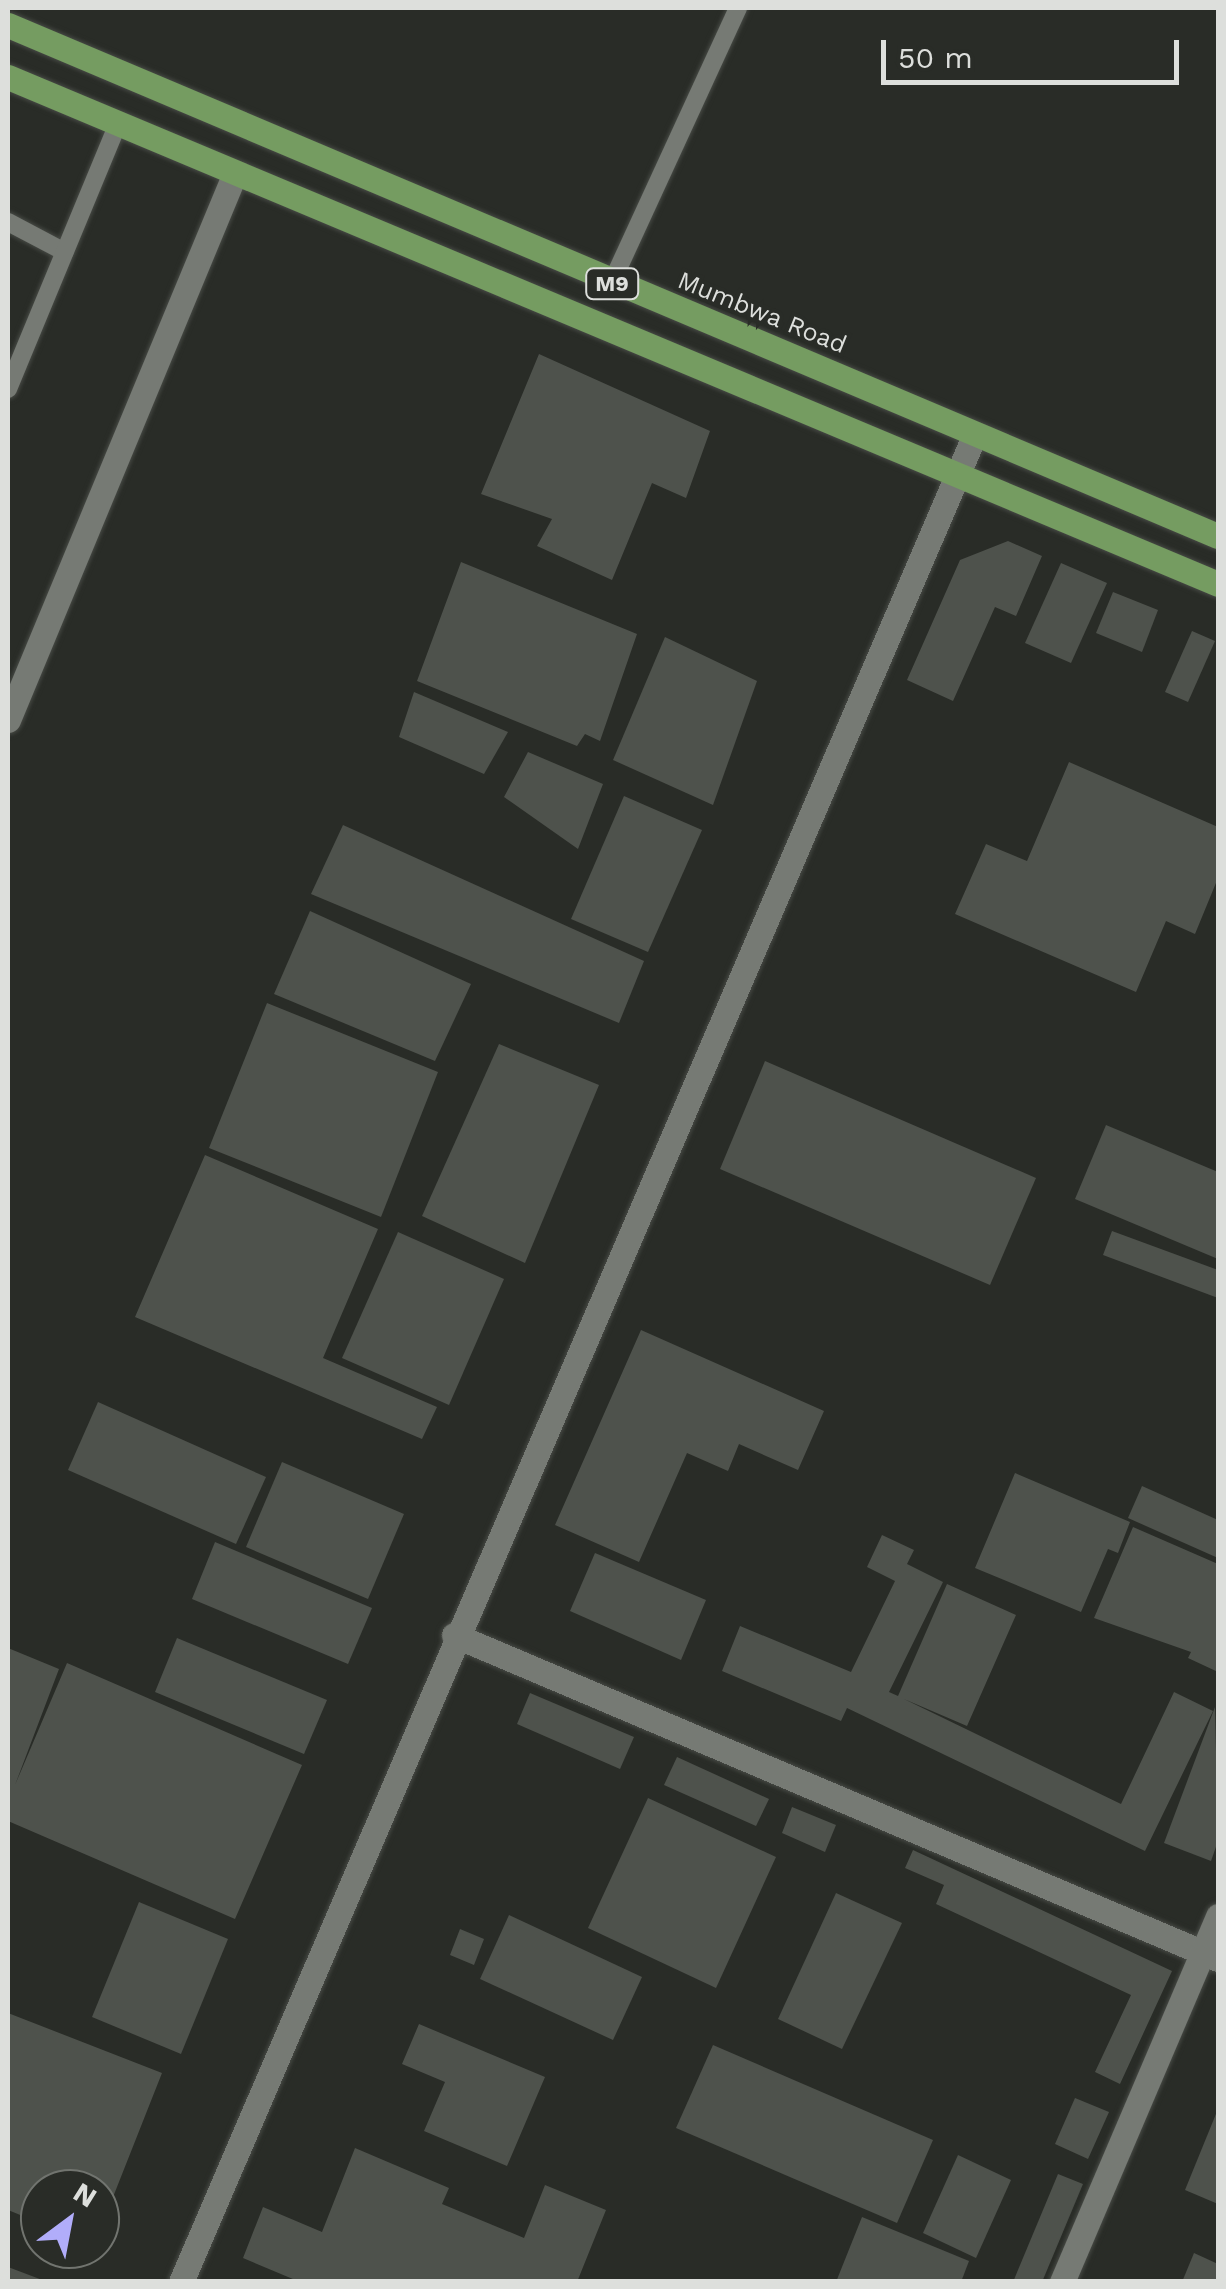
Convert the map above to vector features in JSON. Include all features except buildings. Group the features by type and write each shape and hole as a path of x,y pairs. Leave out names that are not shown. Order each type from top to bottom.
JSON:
{"main road":[{"name":"Mumbwa Road","path":"8,25 612,284 1218,536"},
{"name":"M9","path":"8,77 1218,584"}],"street":[{"path":"8,720 235,173"},
{"path":"181,2282 454,1635 975,434"},
{"path":"454,1635 1211,1956"},
{"path":"1062,2282 1211,1956 1218,1916"}],"lane":[{"path":"612,284 738,8"},
{"path":"8,389 118,124"},
{"path":"8,222 64,252"}]}
